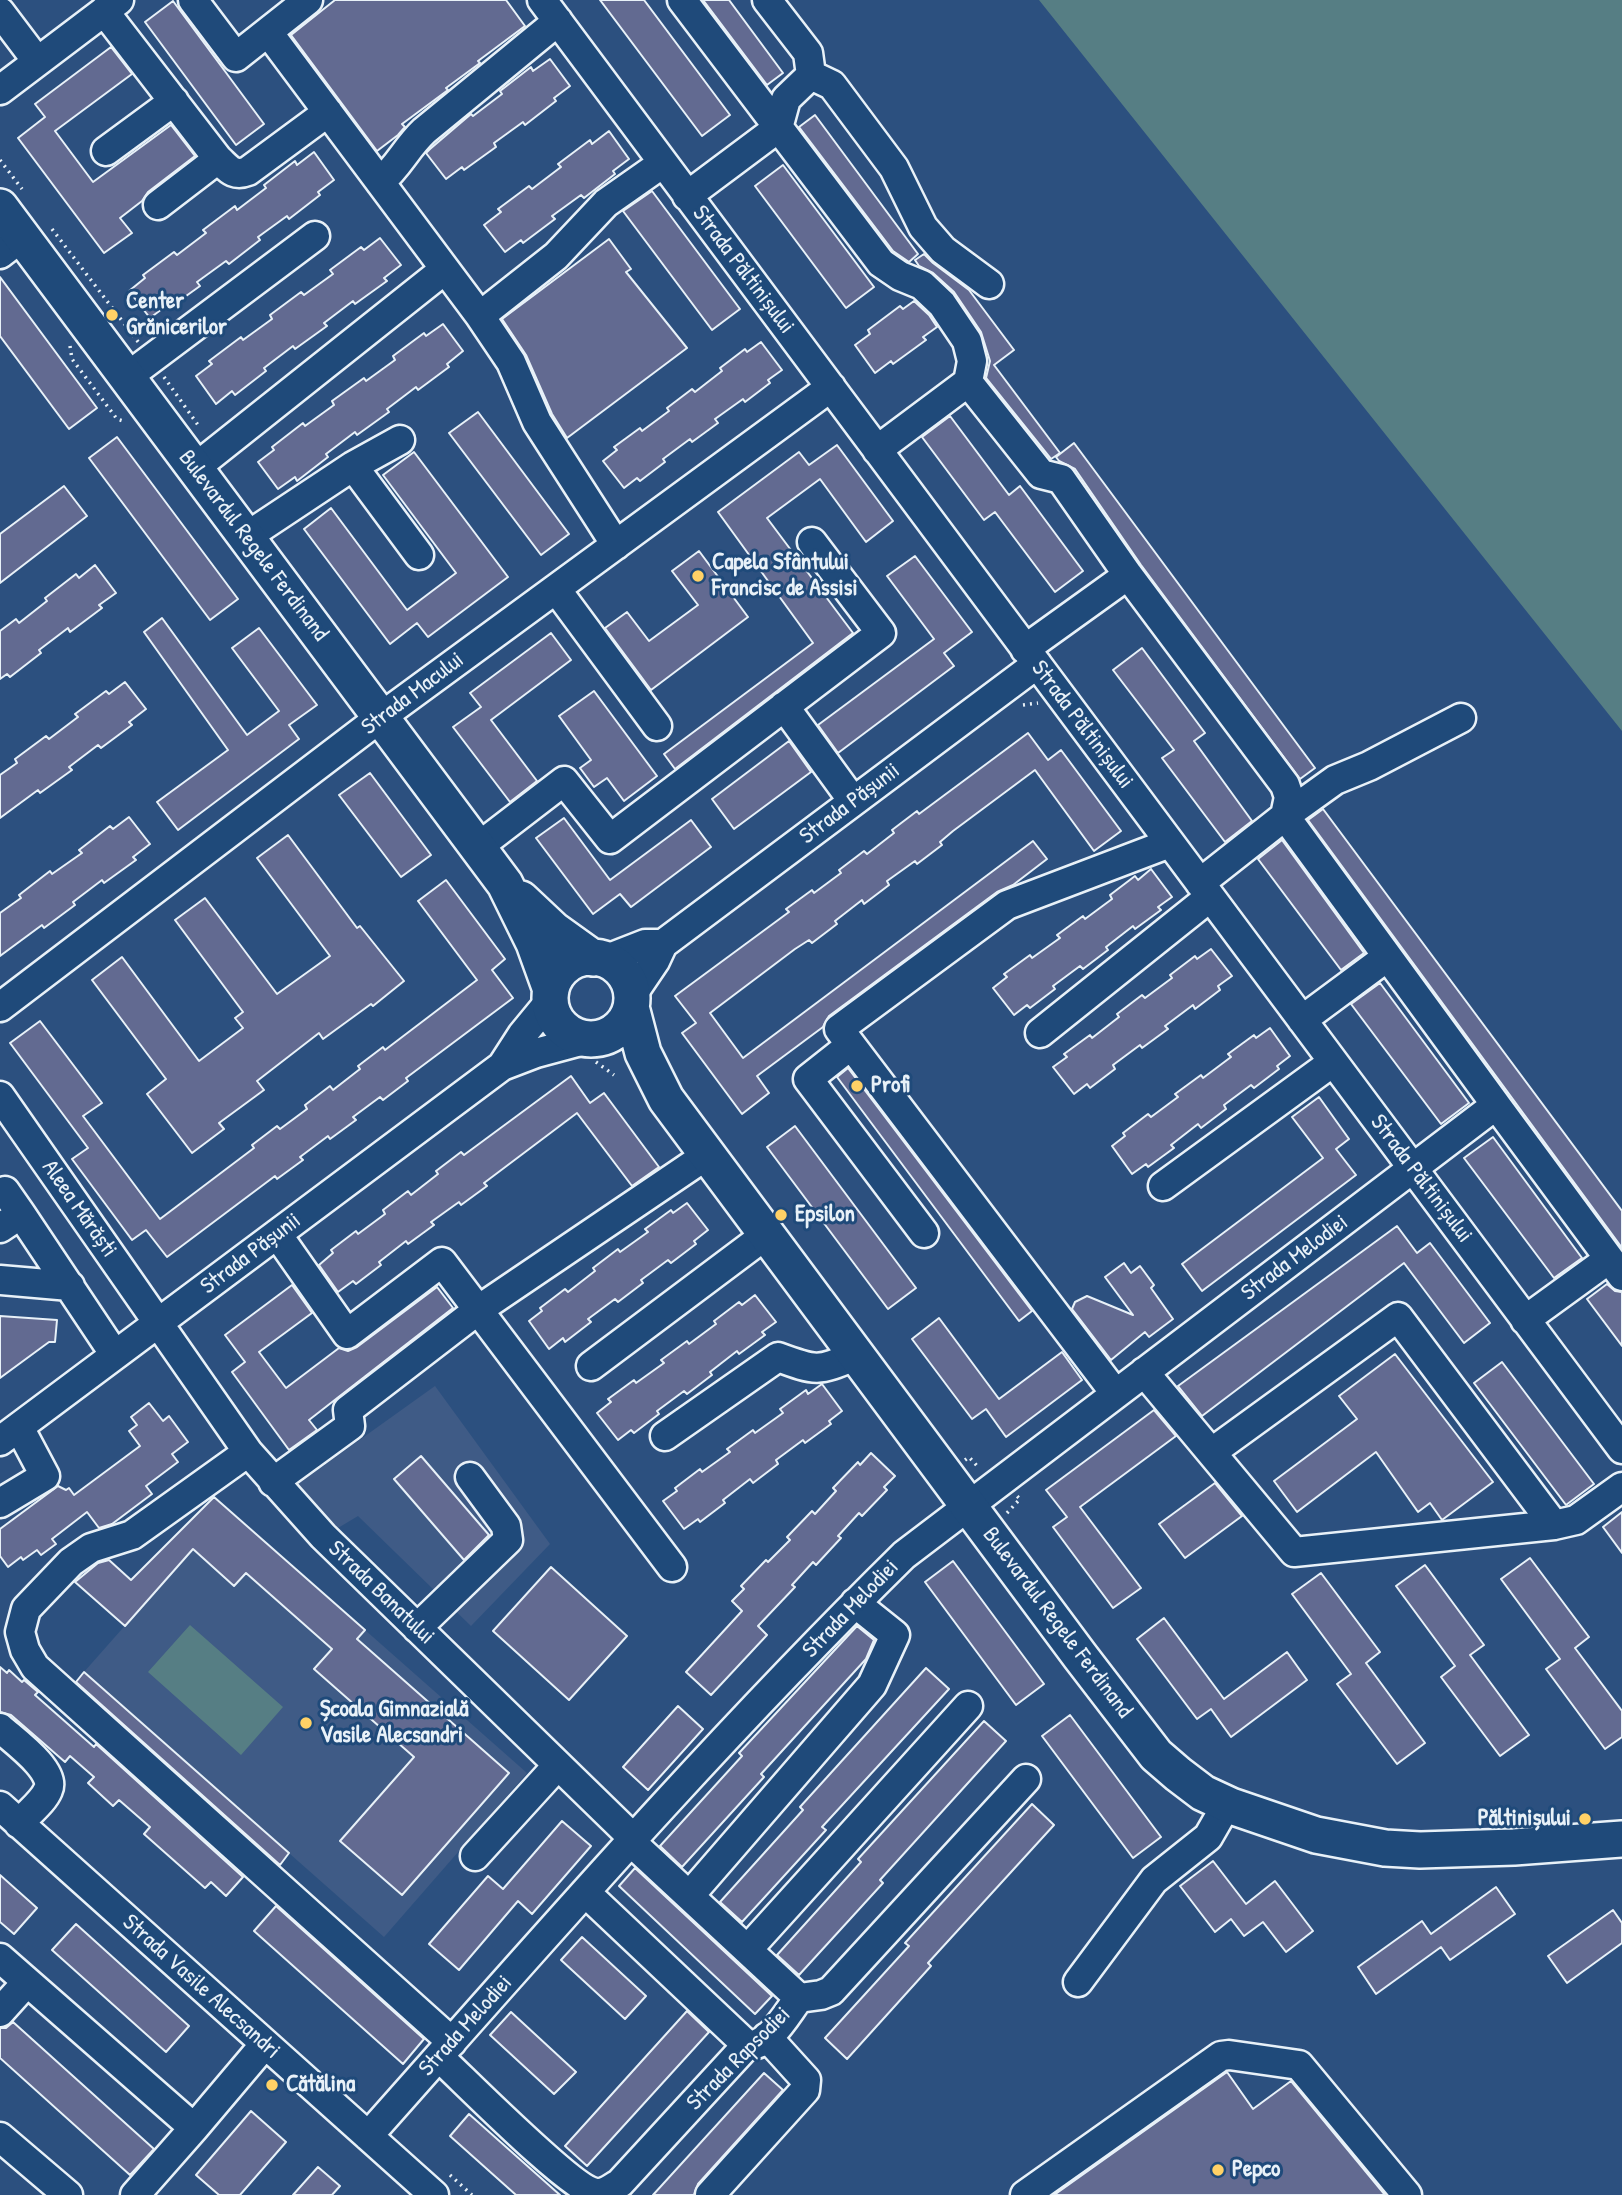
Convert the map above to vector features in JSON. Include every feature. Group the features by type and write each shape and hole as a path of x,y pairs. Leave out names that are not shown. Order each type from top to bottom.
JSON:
{"main road":[{"name":"Bulevardul Regele Ferdinand","path":"0,207 11,245 127,377 505,884 534,943 550,996"},
{"name":"Bulevardul Regele Ferdinand","path":"505,884 554,930 599,959"},
{"path":"599,959 623,974 629,984 631,1001 620,1027 594,1039 577,1037 558,1023 550,996 561,970 571,962 599,959"},
{"name":"Bulevardul Regele Ferdinand","path":"631,1001 643,1053 666,1099 1156,1755 1203,1793 1227,1804 1316,1835 1385,1848 1419,1850 1514,1847 1622,1839"},
{"name":"Bulevardul Regele Ferdinand","path":"594,1039 666,1099"}],"street":[{"path":"192,0 236,57 308,0"},
{"path":"682,0 881,263 900,276 922,285 942,304 967,341 972,360 968,382 877,450"},
{"path":"767,0 808,53 811,75"},
{"path":"0,90 111,5 174,101 218,159 232,173 240,174 328,112"},
{"path":"380,182 397,168 412,142 550,11"},
{"name":"Strada Păltinișului","path":"550,11 1622,1449"},
{"path":"0,12 37,61"},
{"path":"268,32 480,316 511,362 537,422 616,545"},
{"path":"687,196 778,128 786,99 811,75"},
{"path":"811,75 832,85 894,167 923,227 943,250 989,285"},
{"path":"106,151 174,101"},
{"path":"158,205 218,159"},
{"path":"480,316 556,256 606,203 663,163"},
{"path":"127,377 315,236"},
{"path":"195,468 444,270"},
{"path":"968,382 1041,474 1061,479 1128,575 1285,785 1289,797 1285,816 1615,1267 1525,1320"},
{"name":"Strada Macului","path":"0,1007 381,717 831,387"},
{"path":"246,537 353,467 400,440"},
{"path":"353,467 419,555"},
{"path":"478,847 564,781 610,839 881,633 812,541"},
{"name":"Strada Pășunii","path":"631,1001 663,944 853,802 1128,575"},
{"path":"556,589 657,726"},
{"path":"784,706 853,802"},
{"path":"1040,1033 1205,890 1285,816 1335,780 1369,766 1461,719"},
{"path":"1115,1393 839,1029 1007,905 1170,843"},
{"name":"Strada Pășunii","path":"599,959 645,944 663,944"},
{"path":"1302,1020 1387,957"},
{"name":"Strada Pășunii","path":"502,1066 550,996"},
{"name":"Strada Pășunii","path":"9,1434 502,1066 536,1053 594,1039"},
{"path":"851,1045 808,1079 924,1233"},
{"path":"1163,1186 1333,1062"},
{"name":"Aleea Mărăști","path":"0,1096 158,1323"},
{"name":"Strada Melodiei","path":"368,2137 631,1839 904,1555 1496,1105"},
{"path":"273,1482 350,1426 348,1410 478,1310 707,1154"},
{"path":"9,1211 70,1286 115,1355"},
{"path":"277,1234 347,1334 442,1262 672,1567"},
{"path":"591,1366 767,1234"},
{"path":"0,1280 70,1286"},
{"path":"1212,1452 1398,1317 1554,1525"},
{"name":"Strada Banatului","path":"158,1323 248,1452 323,1536 631,1839 799,1998"},
{"path":"665,1436 778,1357 806,1368 822,1369 857,1355"},
{"path":"1144,1372 1294,1552 1554,1525 1576,1520 1622,1487"},
{"path":"0,1503 45,1476 9,1434"},
{"path":"248,1452 132,1535 91,1548 71,1562 26,1609 20,1632 35,1667 445,2050"},
{"path":"417,1628 508,1540 506,1526 470,1477"},
{"path":"690,1895 872,1685 895,1635 855,1603"},
{"path":"748,1949 968,1706"},
{"path":"0,1728 46,1770 51,1781 48,1791 10,1815"},
{"path":"475,1856 558,1765"},
{"name":"Strada Rapsodiei","path":"445,2050 565,2175 596,2193 607,2191 620,2183 799,1998 831,1991 1026,1779"},
{"path":"1078,1982 1154,1880 1208,1837 1227,1804"},
{"name":"Strada Vasile Alecsandri","path":"10,1815 368,2137 438,2182"},
{"path":"585,1892 757,2041 807,2080 805,2090 710,2195"},
{"path":"0,1958 194,2129"},
{"path":"0,2012 27,1982"},
{"path":"135,2195 265,2044"},
{"path":"1025,2195 1221,2056 1229,2055 1300,2065 1407,2195"},
{"path":"0,2137 68,2195"}],"path":[{"path":"1023,705 1040,703"},
{"path":"963,1461 969,1457 978,1468 986,1469"},
{"path":"1009,1522 1007,1510 1020,1499 1014,1491"},
{"path":"438,2182 472,2195"}],"shaded area":[{"path":"435,1386 550,1544 471,1626 358,1516 338,1528 298,1484"},
{"name":"Școala Gimnazială Vasile Alecsandri","path":"228,1509 527,1773 384,1937 84,1672"}],"green space":[{"path":"1039,0 1622,0 1622,731"},
{"path":"190,1625 283,1707 241,1755 148,1672"}],"building":[{"path":"335,0 506,0 525,26 402,124 405,127 398,135 377,151 291,35"},
{"path":"600,0 644,0 730,115 702,136"},
{"path":"703,0 729,0 783,73 767,85"},
{"path":"173,1 264,124 236,145 145,22"},
{"path":"111,47 132,74 55,131 93,182 171,125 195,156 148,192 142,201 120,218 132,233 104,253 18,138 45,117 35,104"},
{"path":"550,59 570,86 554,98 556,101 525,125 523,122 494,143 496,147 464,170 462,167 446,179 426,153 471,114 473,116 502,94 500,91 531,67 533,71"},
{"path":"815,115 918,254 909,262 893,251 799,127"},
{"path":"609,131 629,159 613,171 615,174 584,198 581,195 552,216 555,219 523,243 521,240 505,252 484,225 501,212 498,209 529,186 532,189 561,167 558,164 590,140 592,144"},
{"path":"314,152 334,180 318,192 320,195 289,219 287,216 258,237 260,240 229,264 226,261 197,282 200,286 168,309 166,306 150,318 129,291 145,278 143,275 174,252 177,255 206,233 203,230 235,206 237,210 295,161 297,165"},
{"path":"783,165 874,287 846,308 755,186"},
{"path":"652,191 740,309 712,330 623,211"},
{"path":"380,238 401,265 384,278 387,281 355,304 353,301 324,323 327,326 295,349 293,346 235,395 232,391 216,404 196,376 212,364 209,361 241,337 243,340 272,319 270,315 301,292 304,295 333,274 330,270 361,247 364,250"},
{"path":"609,239 631,269 626,272 687,348 567,438 552,414 526,355 502,319"},
{"path":"924,254 969,290 1014,350 994,365 1060,453 1051,459 986,378 990,361 981,332 954,292 933,273 919,266 915,260"},
{"path":"0,277 97,408 69,429 0,336"},
{"path":"914,301 937,327 923,337 926,340 893,364 891,361 875,373 855,345 870,334 868,330 900,306 903,309"},
{"path":"443,324 463,351 447,364 449,367 418,390 416,387 387,409 389,412 357,435 355,432 297,481 295,477 278,489 258,462 274,450 272,447 303,423 305,426 334,405 332,401 364,378 366,381 395,360 393,356 424,333 426,336"},
{"path":"761,342 782,370 768,380 770,383 745,402 743,399 715,419 718,423 663,459 665,462 640,481 637,478 624,488 603,461 617,450 614,447 669,411 667,408 692,389 695,392 745,349 747,352"},
{"path":"478,412 569,534 541,555 449,433"},
{"path":"950,416 1009,495 1020,486 1083,571 1055,592 995,512 984,520 922,437"},
{"path":"117,437 238,599 210,620 89,458"},
{"path":"1074,443 1315,768 1300,779 1141,565 1075,469 1056,457"},
{"path":"837,445 893,521 866,542 820,479 767,518 853,633 675,769 664,754 813,643 718,512 799,452 809,465"},
{"path":"414,452 508,577 428,637 417,623 390,644 304,529 331,508 407,610 456,573 383,475"},
{"path":"64,486 87,516 0,583 0,534"},
{"path":"699,551 748,617 651,690 605,628 627,612 649,641 698,605 672,571"},
{"path":"915,556 972,632 944,653 954,666 838,753 818,725 934,639 887,576"},
{"path":"95,565 116,593 99,605 102,608 70,632 68,628 39,650 41,653 10,677 7,674 0,679 0,631 16,619 19,623 76,574 79,578"},
{"path":"162,618 247,735 279,711 232,648 259,628 317,705 289,725 299,739 178,830 157,802 228,750 144,632"},
{"path":"551,633 571,660 491,720 537,781 510,802 453,727 481,707 470,693"},
{"path":"1142,648 1205,733 1194,741 1252,821 1225,842 1162,758 1174,750 1113,670"},
{"path":"125,682 146,709 129,722 132,725 101,748 98,745 69,767 72,770 40,793 38,790 0,818 0,775 17,763 15,759 46,736 49,739 78,717 75,714 106,691 109,694"},
{"path":"594,691 657,776 624,801 607,778 594,787 580,768 591,760 559,716"},
{"path":"1028,733 1048,760 1061,750 1121,831 1094,851 1035,770 953,831 940,842 942,845 917,864 915,861 887,881 889,885 864,904 862,900 812,943 809,940 795,949 710,1013 743,1058 1033,841 1047,859 1013,885 997,892 829,1016 823,1027 757,1076 769,1093 742,1114 682,1033 696,1023 675,996 789,912 786,909 841,873 839,870 864,851 867,854 917,811 919,814"},
{"path":"789,741 811,772 734,829 712,799"},
{"path":"370,773 431,855 401,877 339,795"},
{"path":"1323,809 1622,1211 1622,1248 1308,820"},
{"path":"129,817 150,844 133,857 136,860 104,883 102,880 73,902 75,905 0,956 0,913 50,871 52,874 82,853 79,850 110,826 113,829"},
{"path":"564,818 610,880 691,820 711,847 631,907 620,894 593,914 536,838"},
{"path":"288,835 357,928 360,926 404,981 373,1006 371,1004 323,1039 319,1033 257,1081 264,1090 219,1123 224,1129 192,1153 147,1094 166,1079 92,980 122,957 199,1061 243,1028 235,1018 243,1012 175,920 205,898 277,994 330,956 257,858"},
{"path":"1282,840 1364,953 1341,970 1258,859"},
{"path":"1151,869 1172,897 1158,907 1161,910 1135,929 1133,926 1106,947 1108,950 1083,969 1080,966 1053,986 1055,989 1030,1008 1027,1005 1014,1015 993,988 1007,977 1004,974 1060,938 1057,935 1112,899 1110,895 1135,876 1138,880"},
{"path":"446,880 505,959 492,970 513,998 406,1078 408,1081 383,1100 380,1097 353,1117 356,1120 300,1157 303,1160 277,1179 275,1176 167,1257 146,1230 132,1240 72,1159 88,1148 10,1043 40,1021 102,1103 83,1116 160,1219 254,1148 252,1145 277,1126 280,1129 307,1109 305,1105 330,1086 333,1090 360,1069 358,1066 383,1047 385,1050 477,980 418,901"},
{"path":"1211,949 1232,976 1218,986 1220,990 1195,1009 1193,1005 1165,1026 1168,1029 1113,1065 1115,1069 1090,1088 1087,1084 1074,1094 1053,1067 1067,1057 1064,1054 1090,1035 1092,1038 1119,1017 1117,1014 1142,995 1145,998 1172,978 1170,975 1195,956 1197,959"},
{"path":"1380,983 1469,1103 1441,1124 1351,1004"},
{"path":"1270,1028 1290,1056 1277,1066 1279,1069 1254,1088 1251,1085 1224,1105 1226,1109 1201,1128 1198,1124 1171,1145 1174,1148 1148,1167 1146,1164 1132,1174 1112,1146 1125,1136 1123,1133 1148,1114 1151,1117 1178,1097 1175,1094 1201,1075 1203,1078 1231,1057 1228,1054 1254,1035 1256,1038"},
{"path":"848,1068 1032,1311 1019,1321 837,1077"},
{"path":"571,1076 590,1103 604,1093 659,1167 632,1186 577,1113 484,1183 487,1186 431,1222 434,1225 408,1244 406,1241 356,1284 353,1281 338,1292 319,1265 333,1253 331,1250 385,1214 383,1210 408,1191 411,1195 461,1152 464,1155"},
{"path":"1319,1097 1349,1139 1336,1149 1356,1175 1202,1291 1182,1264 1323,1158 1292,1117"},
{"path":"795,1126 916,1288 888,1309 767,1147"},
{"path":"1493,1137 1582,1258 1554,1278 1464,1158"},
{"path":"687,1203 708,1230 694,1241 696,1244 671,1263 668,1260 641,1280 643,1283 618,1302 615,1299 588,1319 591,1322 565,1342 563,1338 549,1349 529,1321 542,1311 540,1308 565,1289 568,1292 595,1271 593,1268 618,1249 620,1252 648,1232 645,1229 671,1210 673,1213"},
{"path":"1397,1226 1417,1253 1430,1243 1490,1323 1464,1343 1404,1263 1202,1416 1178,1386"},
{"path":"1124,1263 1131,1273 1140,1266 1154,1285 1151,1288 1173,1319 1149,1337 1145,1332 1111,1360 1072,1309 1075,1302 1087,1296 1133,1315 1105,1277"},
{"path":"1607,1284 1615,1291 1622,1292 1622,1346 1587,1299"},
{"path":"292,1285 312,1313 259,1352 286,1388 339,1348 348,1351 357,1347 437,1287 453,1308 309,1420 317,1430 289,1450 232,1372 245,1362 225,1335"},
{"path":"755,1295 776,1322 762,1332 765,1335 739,1354 737,1351 710,1372 712,1375 687,1394 684,1391 657,1411 659,1414 634,1433 631,1430 618,1440 597,1413 611,1402 608,1399 664,1363 661,1360 716,1324 714,1321 739,1302 742,1305"},
{"path":"0,1316 57,1320 55,1342 49,1342 0,1378"},
{"path":"939,1318 999,1399 1062,1352 1082,1380 1006,1437 986,1409 972,1419 912,1339"},
{"path":"1395,1354 1493,1482 1442,1520 1430,1503 1418,1512 1376,1452 1297,1512 1274,1481 1357,1419 1339,1396"},
{"path":"1502,1362 1594,1484 1566,1505 1474,1383"},
{"path":"822,1384 842,1411 829,1421 831,1424 776,1460 778,1464 753,1483 750,1479 700,1522 698,1519 684,1529 663,1501 677,1491 675,1488 700,1469 702,1472 730,1452 727,1449 753,1430 755,1433 783,1413 780,1409 806,1390 808,1394"},
{"path":"149,1403 163,1421 169,1416 188,1442 172,1454 178,1462 146,1486 152,1494 112,1524 99,1528 87,1512 52,1539 56,1544 41,1555 37,1550 8,1567 0,1556 0,1529 58,1486 66,1490 69,1488 74,1495 140,1446 129,1431 137,1425 131,1417"},
{"path":"1154,1410 1176,1436 1080,1507 1141,1588 1113,1608 1053,1527 1067,1517 1046,1490"},
{"path":"871,1453 895,1476 884,1487 887,1490 862,1516 859,1513 816,1565 813,1562 792,1585 795,1587 758,1626 767,1635 711,1695 686,1672 742,1611 732,1601 744,1589 741,1586 790,1540 787,1537 812,1511 815,1514 836,1491 833,1488 858,1462 860,1465"},
{"path":"421,1456 489,1535 464,1560 394,1479"},
{"path":"1215,1483 1242,1516 1185,1558 1159,1524"},
{"path":"214,1497 365,1630 357,1639 509,1773 402,1895 340,1841 414,1757 314,1669 332,1649 246,1573 234,1586 193,1549 125,1626 75,1582 98,1563 109,1560 131,1580"},
{"path":"1622,1512 1622,1553 1603,1527"},
{"path":"1530,1558 1589,1637 1575,1648 1622,1711 1622,1737 1605,1749 1546,1669 1560,1659 1501,1579"},
{"path":"953,1561 1044,1684 1016,1705 925,1582"},
{"path":"1425,1565 1484,1645 1470,1655 1529,1735 1500,1756 1441,1677 1455,1666 1396,1586"},
{"path":"551,1567 627,1636 569,1700 493,1631"},
{"path":"1321,1573 1380,1652 1366,1663 1425,1743 1397,1764 1337,1684 1351,1674 1292,1594"},
{"path":"1164,1618 1224,1699 1287,1652 1307,1680 1231,1737 1211,1709 1197,1719 1137,1639"},
{"path":"857,1626 874,1640 866,1659 761,1774 764,1777 682,1867 660,1846 742,1756 739,1753"},
{"path":"0,1667 7,1673 9,1670 38,1692 35,1695 94,1747 96,1744 243,1877 226,1896 211,1882 205,1888 144,1834 150,1827 119,1800 113,1806 88,1783 94,1777 70,1756 65,1762 11,1715 0,1712"},
{"path":"926,1668 949,1689 822,1827 826,1830 742,1922 720,1902 803,1810 800,1807"},
{"path":"84,1672 289,1853 280,1865 76,1682"},
{"path":"678,1706 703,1729 648,1790 623,1767"},
{"path":"1070,1715 1161,1837 1133,1858 1042,1736"},
{"path":"984,1721 1006,1741 880,1880 883,1883 799,1975 777,1955 861,1862 858,1859"},
{"path":"1032,1804 1054,1825 928,1963 931,1966 847,2059 825,2038 909,1946 905,1943"},
{"path":"562,1821 591,1846 532,1914 518,1901 459,1970 429,1944 488,1876 503,1889"},
{"path":"1213,1861 1246,1904 1275,1881 1313,1931 1286,1952 1263,1922 1244,1936 1231,1919 1215,1932 1180,1886"},
{"path":"635,1868 772,1996 755,2014 619,1886"},
{"path":"0,1875 37,1908 14,1934 0,1922"},
{"path":"1496,1887 1515,1914 1450,1960 1441,1947 1376,1994 1358,1967 1422,1921 1431,1934"},
{"path":"276,1906 424,2039 403,2064 254,1931"},
{"path":"1613,1910 1622,1923 1622,1943 1567,1983 1548,1956"},
{"path":"76,1924 189,2026 166,2052 52,1950"},
{"path":"582,1937 646,1996 625,2019 561,1960"},
{"path":"687,2011 709,2032 587,2166 565,2146"},
{"path":"511,2012 576,2072 554,2094 490,2035"},
{"path":"13,2022 154,2149 130,2175 0,2058 0,2028 6,2028"},
{"path":"1227,2072 1253,2109 1291,2081 1385,2195 1054,2195"},
{"path":"764,2073 783,2090 698,2184 694,2195 653,2195"},
{"path":"251,2111 286,2142 240,2195 219,2195 196,2175"},
{"path":"469,2114 560,2195 516,2195 450,2136"},
{"path":"318,2167 340,2186 332,2195 293,2195"}],"place":[{"name":"Center Grănicerilor","path":"112,315"},
{"name":"Capela Sfântului Francisc de Assisi","path":"698,576"},
{"name":"Profi","path":"857,1086"},
{"name":"Epsilon","path":"781,1215"},
{"name":"Școala Gimnazială Vasile Alecsandri","path":"306,1723"},
{"name":"Păltinișului","path":"1585,1819"},
{"name":"Cătălina","path":"272,2085"},
{"name":"Pepco","path":"1218,2170"}]}
